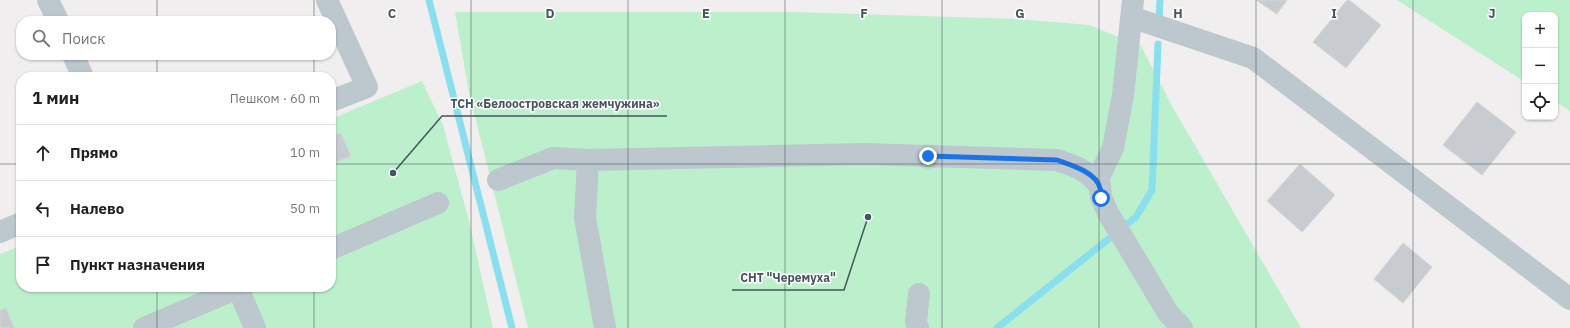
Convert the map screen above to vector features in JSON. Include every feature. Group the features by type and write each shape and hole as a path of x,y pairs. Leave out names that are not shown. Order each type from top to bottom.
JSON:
{"street":[{"path":"48,0 56,16"},
{"path":"327,0 334,16"},
{"path":"1132,0 1123,95 1114,148 1099,177 1101,198 1108,213 1168,314 1182,328"},
{"path":"336,20 367,87 336,99"},
{"path":"1140,20 1253,58 1570,299"},
{"path":"75,60 81,72"},
{"path":"498,180 553,158 588,160 864,154 1057,160 1077,167 1094,178 1100,187"},
{"path":"588,160 585,218 605,328"},
{"path":"336,247 438,203"},
{"path":"0,232 16,225"},
{"path":"144,328 230,292"},
{"path":"241,292 255,328"},
{"path":"918,294 916,322 918,328"}],"green space":[{"path":"1397,0 1570,0 1570,111 1558,103 1558,12 1522,12 1522,80"},
{"path":"455,12 796,12 1019,19 1089,25 1141,46 1172,106 1301,328 528,328 469,93"},
{"path":"422,81 443,125 469,221 493,328 0,328 0,254 16,248 16,292 336,292 336,117"}],"building":[{"path":"1256,0 1287,0 1277,14"},
{"path":"1347,0 1381,25 1346,68 1313,42"},
{"path":"1477,102 1516,132 1482,175 1443,145"},
{"path":"341,133 351,156 336,162 336,135"},
{"path":"1300,164 1335,195 1302,232 1267,201"},
{"path":"1403,243 1432,267 1403,303 1374,279"},
{"path":"6,308 14,328 0,328 0,310"}],"waterway":[{"path":"429,0 512,328"},
{"path":"1159,21 1160,0"},
{"path":"1126,225 1136,217 1152,190 1158,44"},
{"path":"997,328 1111,237"}],"place":[{"name":"ТСН «Белоостровская жемчужина»","path":"393,173"},
{"name":"СНТ \"Черемуха\"","path":"868,217"}],"route":[{"path":"928,156 1057,160 1077,167 1094,178 1100,187 1101,198"}]}
